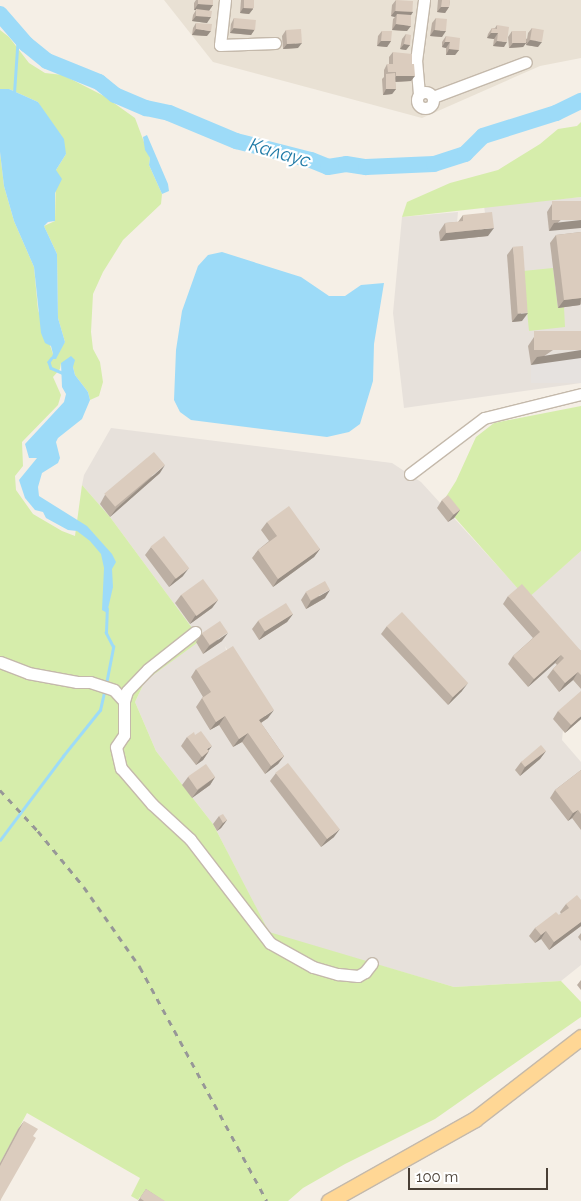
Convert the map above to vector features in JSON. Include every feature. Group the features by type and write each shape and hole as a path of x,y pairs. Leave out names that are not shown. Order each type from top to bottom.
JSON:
{"main road":[{"path":"329,1201 475,1119 581,1037"}],"street":[{"path":"225,0 220,45 275,43"},
{"path":"424,0 416,61 419,94 417,102 422,108 430,106 433,97 526,62"},
{"path":"410,474 484,418 581,394"},
{"path":"195,632 148,669 127,692 124,701 124,735 116,747 121,768 152,804 190,839 270,943 313,967 349,976 365,972 372,963"},
{"path":"0,662 28,673 77,682 90,682 114,690 124,701"}],"shaded area":[{"path":"164,0 581,0 581,58 540,66 422,118 213,62"},
{"path":"581,197 581,383 404,408 393,313 402,217 458,212 457,223 486,220 484,206"},
{"path":"531,358 581,358 581,383 531,383"},
{"path":"111,428 392,463 421,482 527,598 581,551 581,666 534,640 508,664 528,687 555,663 559,667 547,677 559,691 573,680 581,689 581,694 563,730 562,740 581,762 581,916 563,916 535,943 541,939 549,950 581,926 581,965 561,981 454,987 269,933 213,824 156,751 135,702 145,681 196,642 203,654 222,641 201,640 110,517 82,485 84,475","holes":["225,646 268,718 253,728 265,774 242,742 233,747 219,725 211,730 205,701 227,654"]}],"green space":[{"path":"0,30 9,37 29,63 45,73 63,75 104,96 135,118 150,158 149,165 162,194 161,204 123,240 103,272 93,294 91,332 93,349 100,362 103,382 99,396 90,400 88,392 75,375 73,367 61,363 60,369 53,377 61,395 58,405 22,442 23,466 15,476 16,490 33,514 62,531 75,536 82,485 110,517 201,640 145,681 135,702 156,751 213,824 269,932 454,987 561,981 581,1002 581,1017 435,1119 345,1164 303,1188 288,1201 147,1201 140,1197 138,1200 131,1196 140,1178 27,1113 0,1163 0,152 4,186 14,221 34,267 38,310 53,354 65,342 58,318 57,254 44,226 55,221 56,170 66,154 38,102 9,89 0,89"},
{"path":"581,122 581,197 402,217 407,202 450,183 498,170 540,144 558,129 577,126"},
{"path":"553,268 558,308 564,307 565,327 529,331 523,271"},
{"path":"581,406 581,551 527,599 442,503 456,481 476,437 494,423"}],"water":[{"path":"0,89 9,89 38,102 64,139 66,154 56,170 62,179 55,193 55,221 48,222 44,226 57,254 58,318 65,342 56,359 51,359 53,354 51,346 45,343 41,333 34,267 14,221 4,186 0,152"},
{"path":"147,135 168,184 169,191 162,194 149,165 150,158 145,150 143,137"},
{"path":"222,252 301,277 329,296 345,296 361,285 384,283 374,344 373,381 360,424 349,432 327,437 191,420 180,412 174,400 176,350 182,311 198,266 208,255"},
{"path":"71,356 75,360 73,367 75,375 88,392 90,400 82,419 58,438 56,442 60,458 58,463 42,473 38,487 39,496 87,526 112,554 116,562 112,569 113,587 107,613 102,610 104,568 101,554 90,541 77,531 68,530 46,518 43,512 35,510 25,498 19,480 37,458 29,458 25,444 64,402 66,394 62,387 61,363"}],"building":[{"path":"198,0 213,0 213,5 198,4"},
{"path":"244,0 254,0 254,8 244,8"},
{"path":"396,0 413,1 412,12 395,11"},
{"path":"442,0 450,0 449,7 441,7"},
{"path":"196,9 212,11 211,17 196,16"},
{"path":"397,14 411,15 411,26 396,24"},
{"path":"234,18 256,20 255,30 233,28"},
{"path":"436,18 447,19 446,31 435,30"},
{"path":"196,23 212,24 211,31 196,29"},
{"path":"497,25 509,27 507,42 497,41 498,33 491,33 492,28 497,29"},
{"path":"532,28 544,30 542,42 530,40"},
{"path":"301,29 302,43 287,44 286,30"},
{"path":"382,31 392,31 391,41 381,41"},
{"path":"512,31 526,31 526,43 512,43"},
{"path":"406,34 411,35 410,45 404,44"},
{"path":"446,36 460,38 459,50 449,49 450,42 445,42"},
{"path":"393,52 412,54 415,76 396,76 396,72 388,72 387,64 393,64"},
{"path":"395,73 396,89 386,89 386,74"},
{"path":"552,201 581,201 581,220 552,220"},
{"path":"492,212 494,228 446,233 445,223 463,221 463,215"},
{"path":"581,232 581,298 564,300 556,235"},
{"path":"523,246 528,313 518,314 513,247"},
{"path":"534,331 581,331 581,350 534,350"},
{"path":"154,452 165,465 115,507 104,494"},
{"path":"448,495 460,510 454,515 442,500"},
{"path":"289,506 320,549 278,579 258,550 277,536 267,522"},
{"path":"164,536 189,568 176,579 151,546"},
{"path":"203,579 218,600 196,616 181,595"},
{"path":"325,581 330,590 311,600 306,592"},
{"path":"522,584 581,651 581,675 578,672 565,683 553,669 564,658 561,655 534,679 513,656 540,632 508,596"},
{"path":"286,603 293,614 265,632 258,620"},
{"path":"402,612 468,683 453,697 387,626"},
{"path":"220,621 228,633 210,645 202,633"},
{"path":"233,646 274,710 259,720 284,756 271,766 248,733 239,739 225,716 216,722 202,698 211,692 196,669"},
{"path":"581,691 581,716 571,725 558,711"},
{"path":"201,731 212,746 207,749 209,751 202,757 187,737 194,732 195,735"},
{"path":"541,745 546,751 525,767 521,762"},
{"path":"288,763 340,829 327,839 275,773"},
{"path":"206,764 215,777 197,790 188,777"},
{"path":"581,770 581,814 578,810 573,813 555,790"},
{"path":"223,814 227,820 223,823 219,816"},
{"path":"577,895 581,900 581,922 554,942 546,931 541,935 535,928 556,912 559,915 569,908 566,904"},
{"path":"24,1121 38,1129 33,1136 36,1138 0,1201 0,1166"},
{"path":"146,1189 165,1201 144,1201 140,1198"}],"waterway":[{"name":"Калаус","path":"0,14 26,44 47,61 99,82 115,95 146,108 169,113 236,141 311,160 328,167 346,164 366,167 434,164 465,154 483,136 556,113 581,101"},
{"path":"14,93 18,34"},
{"path":"52,358 49,362 51,368 63,373"},
{"path":"106,684 113,647 106,633 107,609"},
{"path":"0,840 100,710 104,692"}],"railway":[{"path":"0,790 38,831 84,887 140,967 267,1201"}]}
